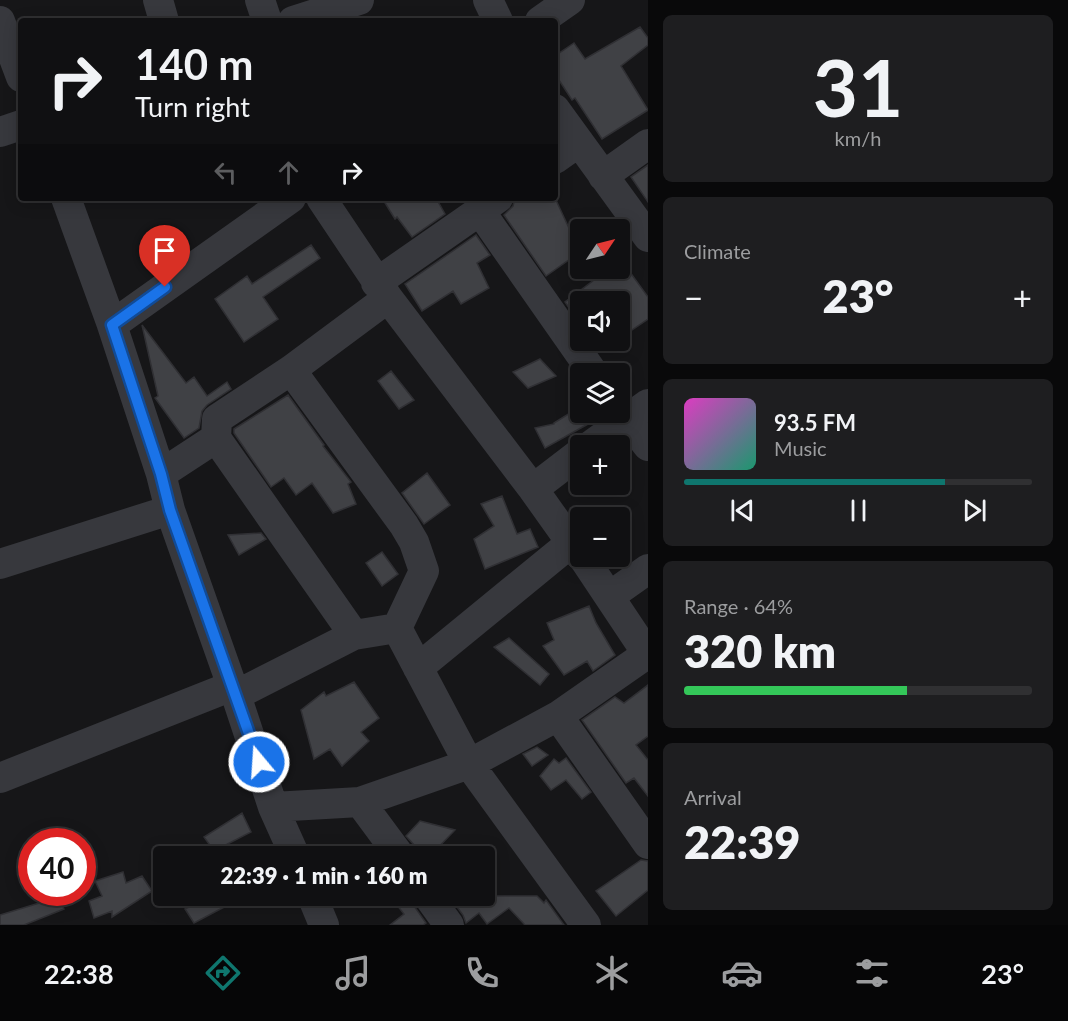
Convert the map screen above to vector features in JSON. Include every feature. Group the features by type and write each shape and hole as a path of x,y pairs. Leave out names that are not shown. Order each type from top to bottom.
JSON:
{"street":[{"path":"158,0 163,18"},
{"path":"260,0 266,18"},
{"path":"323,16 359,0"},
{"path":"488,0 497,18"},
{"path":"544,18 570,0"},
{"path":"0,21 18,69"},
{"path":"558,120 567,151 603,176 648,237"},
{"path":"0,132 18,126"},
{"path":"603,176 648,144"},
{"path":"67,201 112,325 161,474 170,510 273,807 291,846"},
{"path":"112,325 287,201"},
{"path":"323,201 382,291 570,540"},
{"path":"354,635 216,438 217,419 291,370 382,291 489,205 587,363"},
{"path":"291,370 404,525 417,550 424,570 396,628"},
{"path":"603,435 631,411 648,446"},
{"path":"161,474 216,438"},
{"path":"533,489 570,461"},
{"path":"0,564 170,510"},
{"path":"418,668 570,557"},
{"path":"273,807 360,802 470,764 558,716 648,655 589,567"},
{"path":"610,596 648,569"},
{"path":"0,778 234,690 354,635 396,628"},
{"path":"396,628 470,764 586,925"},
{"path":"558,716 648,844"},
{"path":"360,802 392,846"},
{"path":"316,906 324,925"},
{"path":"435,906 449,925"}],"building":[{"path":"640,27 648,38 648,45 621,66 648,110 602,139 575,98 572,100 558,79 558,54 574,43 585,59"},
{"path":"648,165 648,202 631,177"},
{"path":"384,201 438,201 445,214 412,237 397,217 395,219"},
{"path":"514,201 556,201 570,230 570,259 546,276 504,215 513,206"},
{"path":"476,235 490,255 477,263 489,288 461,304 453,291 422,311 405,284"},
{"path":"311,245 320,258 263,297 278,319 244,342 215,299 247,276 252,284"},
{"path":"630,272 648,297 648,319 630,331 630,291 580,291 595,279 630,279"},
{"path":"570,298 570,309 565,302"},
{"path":"142,325 186,383 194,377 207,396 227,382 231,389 207,405 202,411 199,428 184,438 155,398 158,396"},
{"path":"540,359 556,376 528,388 513,372"},
{"path":"391,371 414,400 399,409 378,381"},
{"path":"288,395 351,482 348,484 356,504 333,513 312,483 296,495 284,478 271,487 234,433 234,429"},
{"path":"570,413 570,423 590,423 545,448 535,428 554,423"},
{"path":"427,473 450,505 424,524 402,493"},
{"path":"502,496 517,534 530,529 538,547 485,569 474,539 494,526 481,504"},
{"path":"261,533 266,539 239,555 228,535"},
{"path":"382,552 398,574 382,586 366,563"},
{"path":"589,606 615,655 593,671 587,661 564,675 543,646 554,640 547,623"},
{"path":"509,638 549,674 540,685 494,647"},
{"path":"354,682 379,718 361,732 369,741 342,766 330,749 314,759 301,710 324,692 326,696"},
{"path":"648,685 648,736 636,745 648,760 648,796 634,778 626,783 582,720 615,697 624,703"},
{"path":"537,747 548,755 532,766 523,754"},
{"path":"566,758 591,792 582,799 566,780 551,790 540,776 554,759 559,763"},
{"path":"242,813 251,832 224,846 210,846 204,837"},
{"path":"420,821 455,830 440,846 415,846 406,836"},
{"path":"641,860 648,861 648,890 616,916 596,891"},
{"path":"123,872 126,883 142,876 152,891 112,917 112,911 94,918 90,906 96,906 96,898 102,896 96,881"},
{"path":"495,896 537,896 544,903 546,900 564,925 525,925 509,908 487,924 479,913 466,923 456,906 495,906"},
{"path":"30,906 63,906 64,909 24,925 0,925 0,915"},
{"path":"191,906 226,906 194,923 185,909"},
{"path":"398,906 414,906 426,923 423,925 390,925 404,914"}],"route":[{"path":"165,287 112,325 161,474 170,510 259,762"}]}
